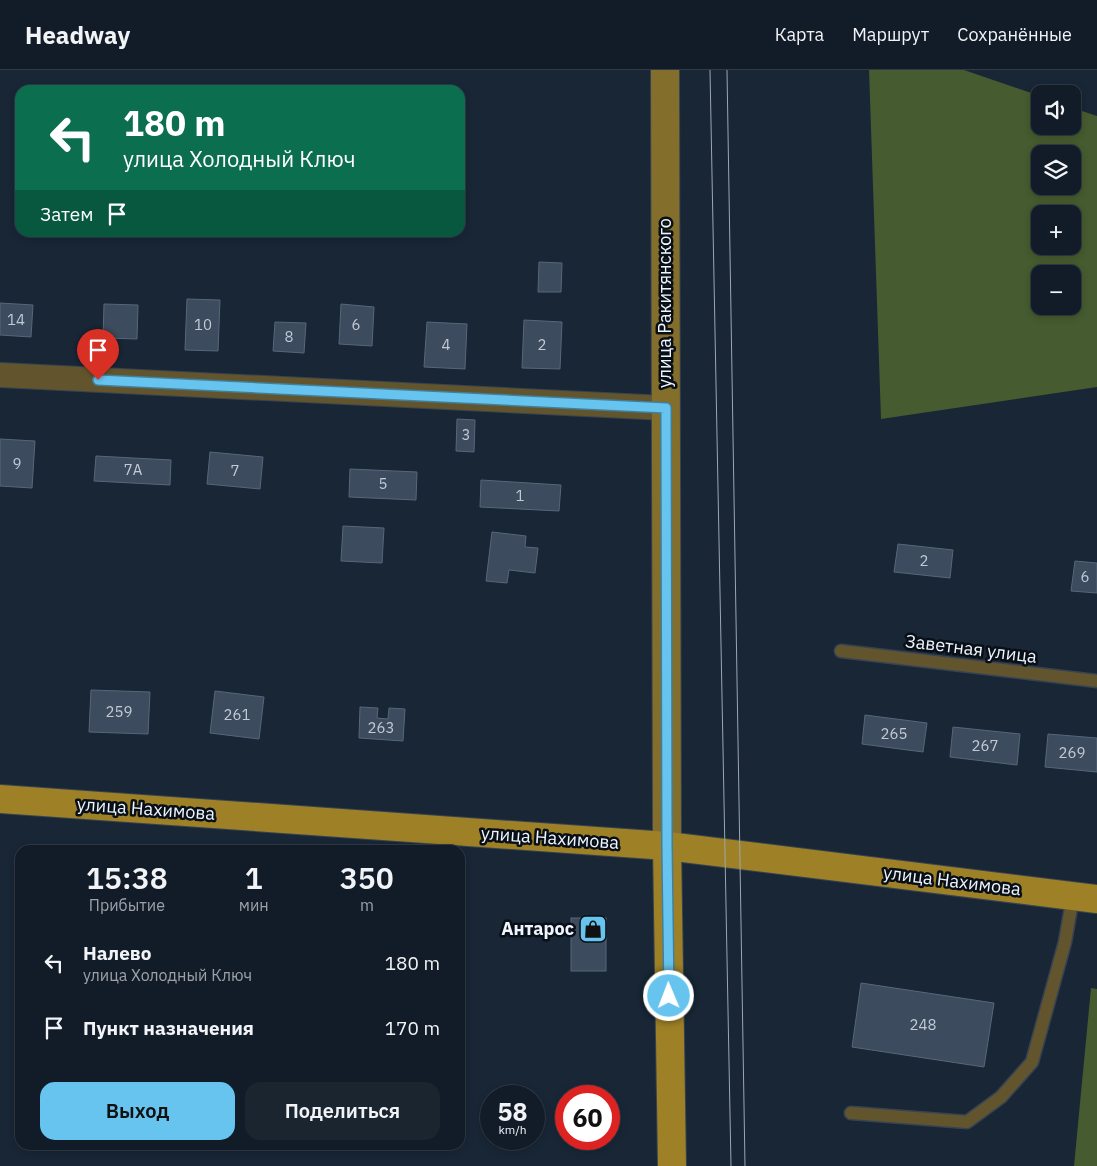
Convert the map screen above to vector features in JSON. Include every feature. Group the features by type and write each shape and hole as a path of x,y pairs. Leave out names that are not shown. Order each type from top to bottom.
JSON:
{"main road":[{"name":"улица Ракитянского","path":"665,70 667,846 672,1166"},
{"name":"улица Нахимова","path":"0,799 667,846 1085,897"}],"street":[{"path":"0,375 666,408"}],"lane":[{"name":"Заветная улица","path":"841,651 1097,681"},
{"path":"851,1113 967,1122 1001,1097 1032,1062 1065,942 1085,897"}],"green space":[{"path":"869,70 964,70 1031,93 1031,135 1081,135 1081,111 1097,116 1097,387 881,419"},
{"path":"1091,988 1097,989 1097,1166 1074,1166"}],"building":[{"path":"539,262 562,263 561,292 538,292"},
{"path":"187,299 220,300 218,351 185,350"},
{"path":"0,303 33,305 31,337 0,335"},
{"path":"104,304 138,305 137,339 103,338"},
{"path":"341,304 374,307 372,346 339,344"},
{"path":"524,320 562,322 560,369 522,368"},
{"path":"275,322 306,323 304,353 273,351"},
{"path":"427,322 467,324 465,369 424,367"},
{"path":"457,419 475,420 474,452 456,451"},
{"path":"0,439 35,441 32,488 0,486"},
{"path":"210,452 263,457 260,489 207,484"},
{"path":"96,456 171,460 170,485 94,481"},
{"path":"350,469 417,472 416,500 349,497"},
{"path":"481,480 561,485 559,511 480,507"},
{"path":"343,526 384,528 382,563 341,561"},
{"path":"492,532 526,536 525,547 538,548 535,573 509,570 507,583 486,581"},
{"path":"898,544 953,550 950,578 894,572"},
{"path":"1075,561 1097,563 1097,593 1071,591"},
{"path":"91,690 150,692 148,734 89,732"},
{"path":"215,691 264,697 259,739 210,733"},
{"path":"360,707 378,708 377,718 388,719 389,708 405,709 403,741 359,738"},
{"path":"865,715 927,723 923,752 862,744"},
{"path":"953,727 1020,734 1017,765 950,757"},
{"path":"1048,734 1097,738 1097,772 1045,767"},
{"path":"571,918 606,918 606,971 571,971"},
{"path":"861,983 994,1003 984,1067 852,1047"}],"tram line":[{"path":"710,70 731,1166"},
{"path":"727,70 745,1166"}],"place":[{"name":"Антарос","path":"593,929"}],"route":[{"path":"98,380 666,408 669,996"}]}
